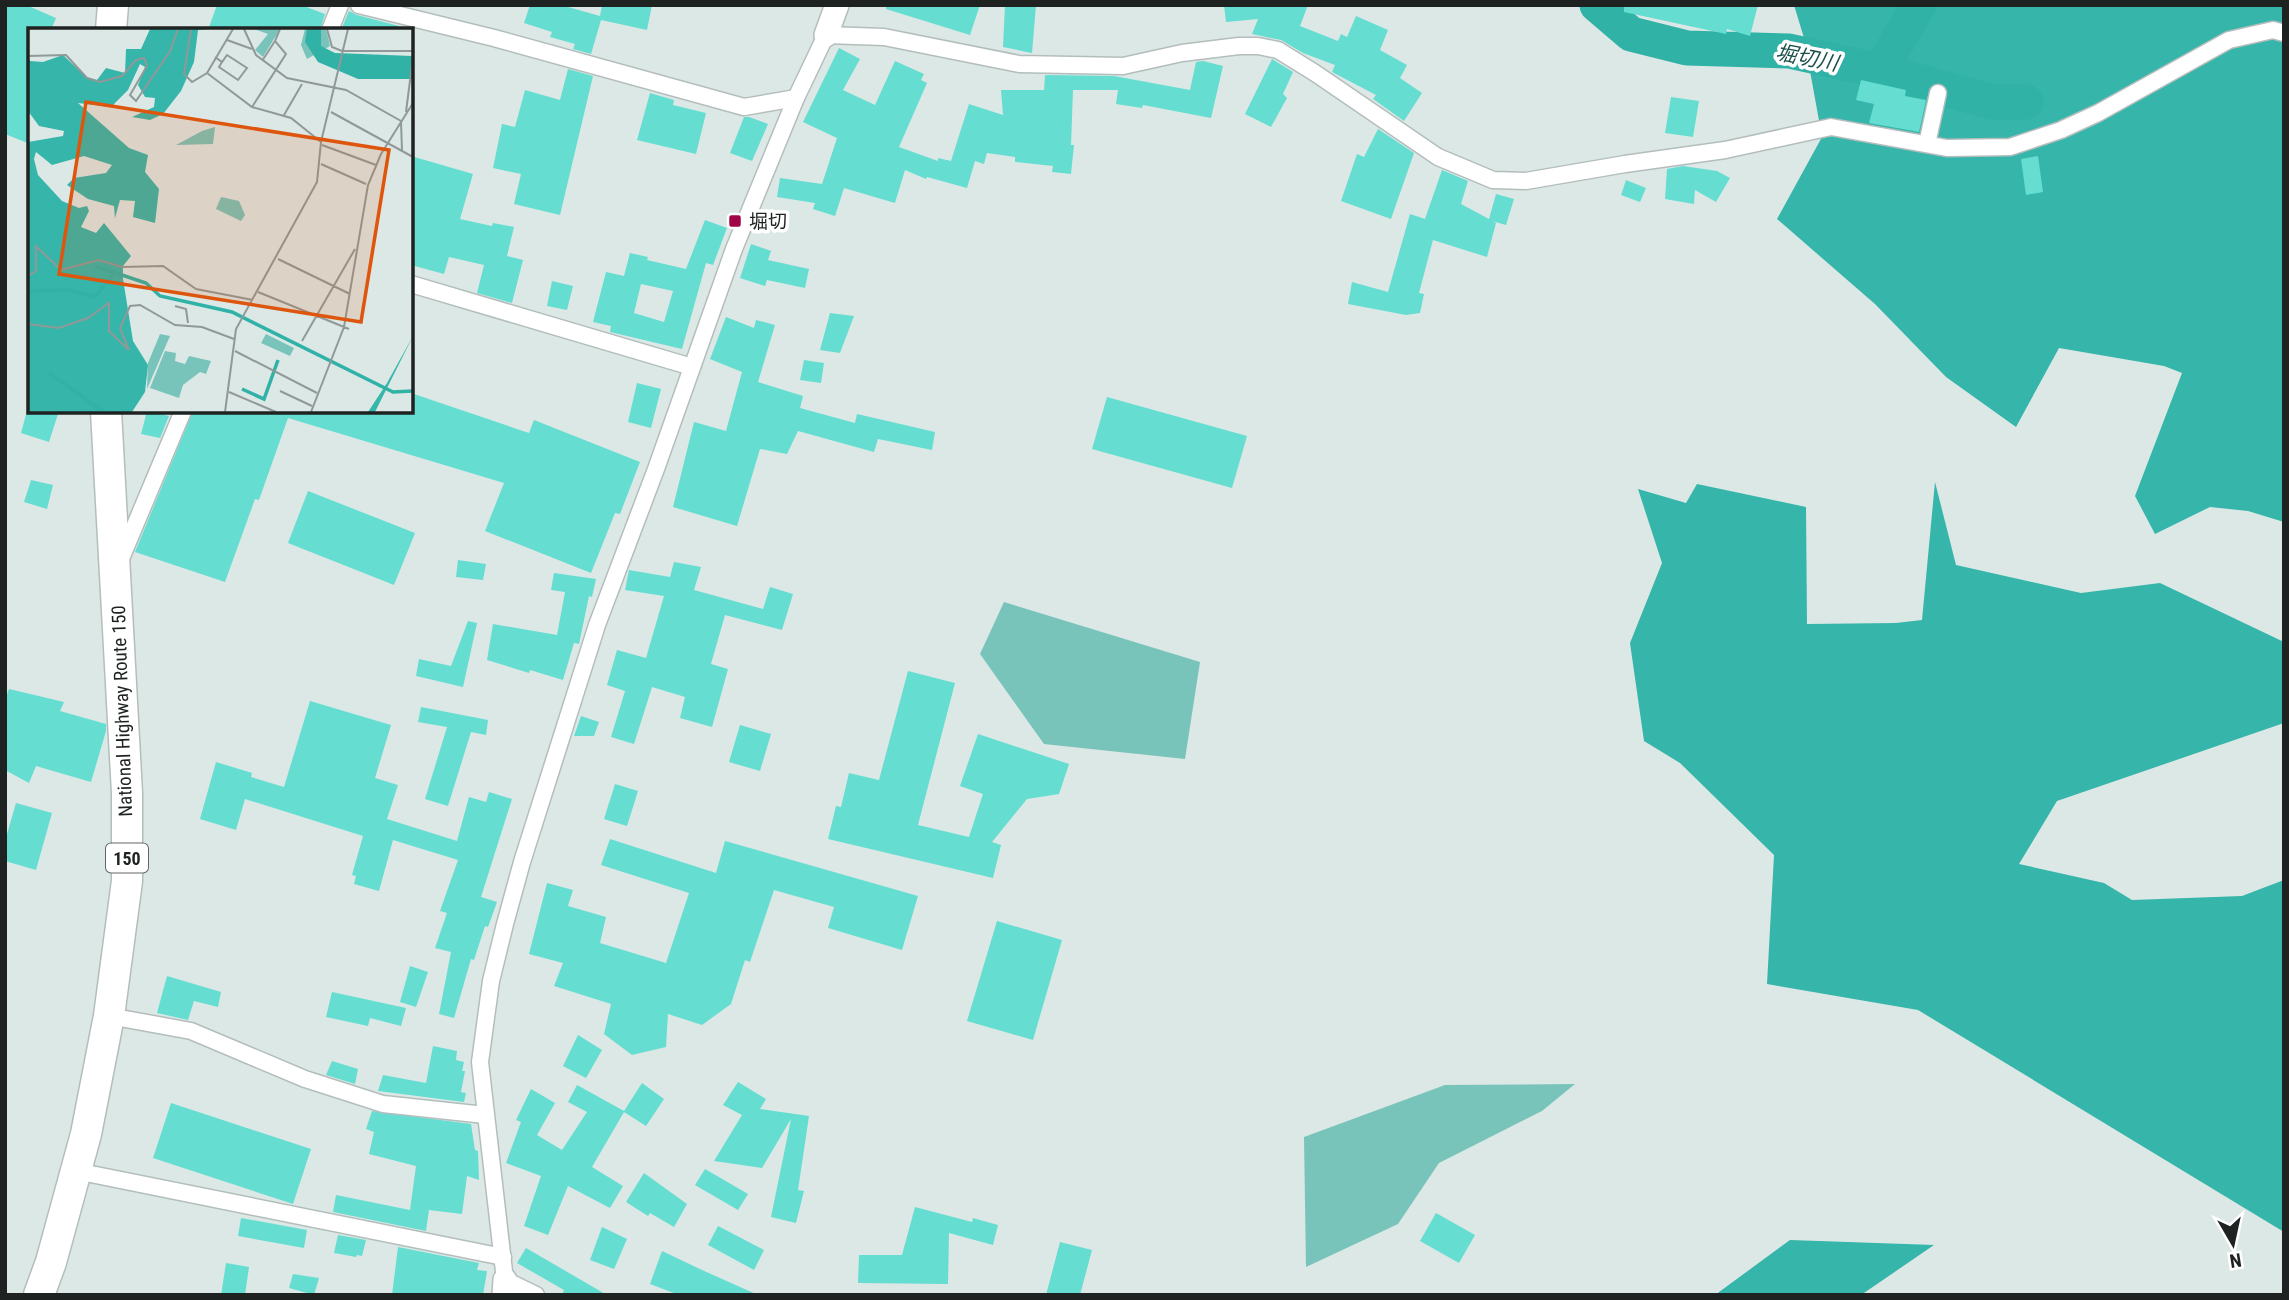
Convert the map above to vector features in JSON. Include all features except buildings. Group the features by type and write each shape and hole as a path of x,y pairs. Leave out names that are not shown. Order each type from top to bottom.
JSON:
{"highway":[{"path":"111,28 113,5"},
{"name":"National Highway Route 150","path":"39,1295 51,1262 86,1134 110,1016 127,881 127,793 106,413"}],"street":[{"path":"331,28 340,5"},
{"path":"359,5 494,38 744,107 796,98"},
{"path":"536,1295 505,1288 480,1062 491,981 522,862 597,625 734,249 837,5"},
{"path":"826,35 884,37 1019,64 1123,66 1238,46 1278,50 1438,157 1493,180 1526,181 1725,150 1831,127 1947,148 2010,147 2034,140 2098,113 2229,40 2273,30 2284,33"},
{"path":"1927,144 1938,93"},
{"path":"413,285 692,367"},
{"path":"116,571 182,413"},
{"path":"110,1016 191,1031 305,1079 383,1104 485,1115"},
{"path":"76,1171 503,1257"}],"shaded area":[{"path":"1794,5 2284,5 2284,522 2248,511 2210,507 2155,534 2135,496 2182,373 2164,366 2059,348 2016,427 1946,377 1875,304 1777,219 1822,137 1804,38"},
{"path":"1935,482 1956,565 2081,593 2160,583 2284,642 2284,723 2057,801 2019,864 2104,883 2132,900 2242,896 2284,880 2284,1232 1918,1010 1767,984 1774,855 1680,763 1644,741 1630,643 1662,563 1638,489 1686,503 1697,484 1806,507 1807,624 1896,623 1922,620"},
{"path":"1004,602 1200,662 1185,759 1044,744 980,654"},
{"path":"1575,1084 1542,1111 1439,1163 1398,1224 1306,1267 1304,1137 1445,1085"},
{"path":"1790,1240 1934,1245 1861,1295 1715,1295"}],"waterway":[{"name":"堀切川","path":"1597,5 1631,34 1687,48 1789,51 1880,71 1993,102 2026,102"},
{"path":"1880,71 1919,5"}],"place":[{"name":"堀切","path":"735,221"}]}
